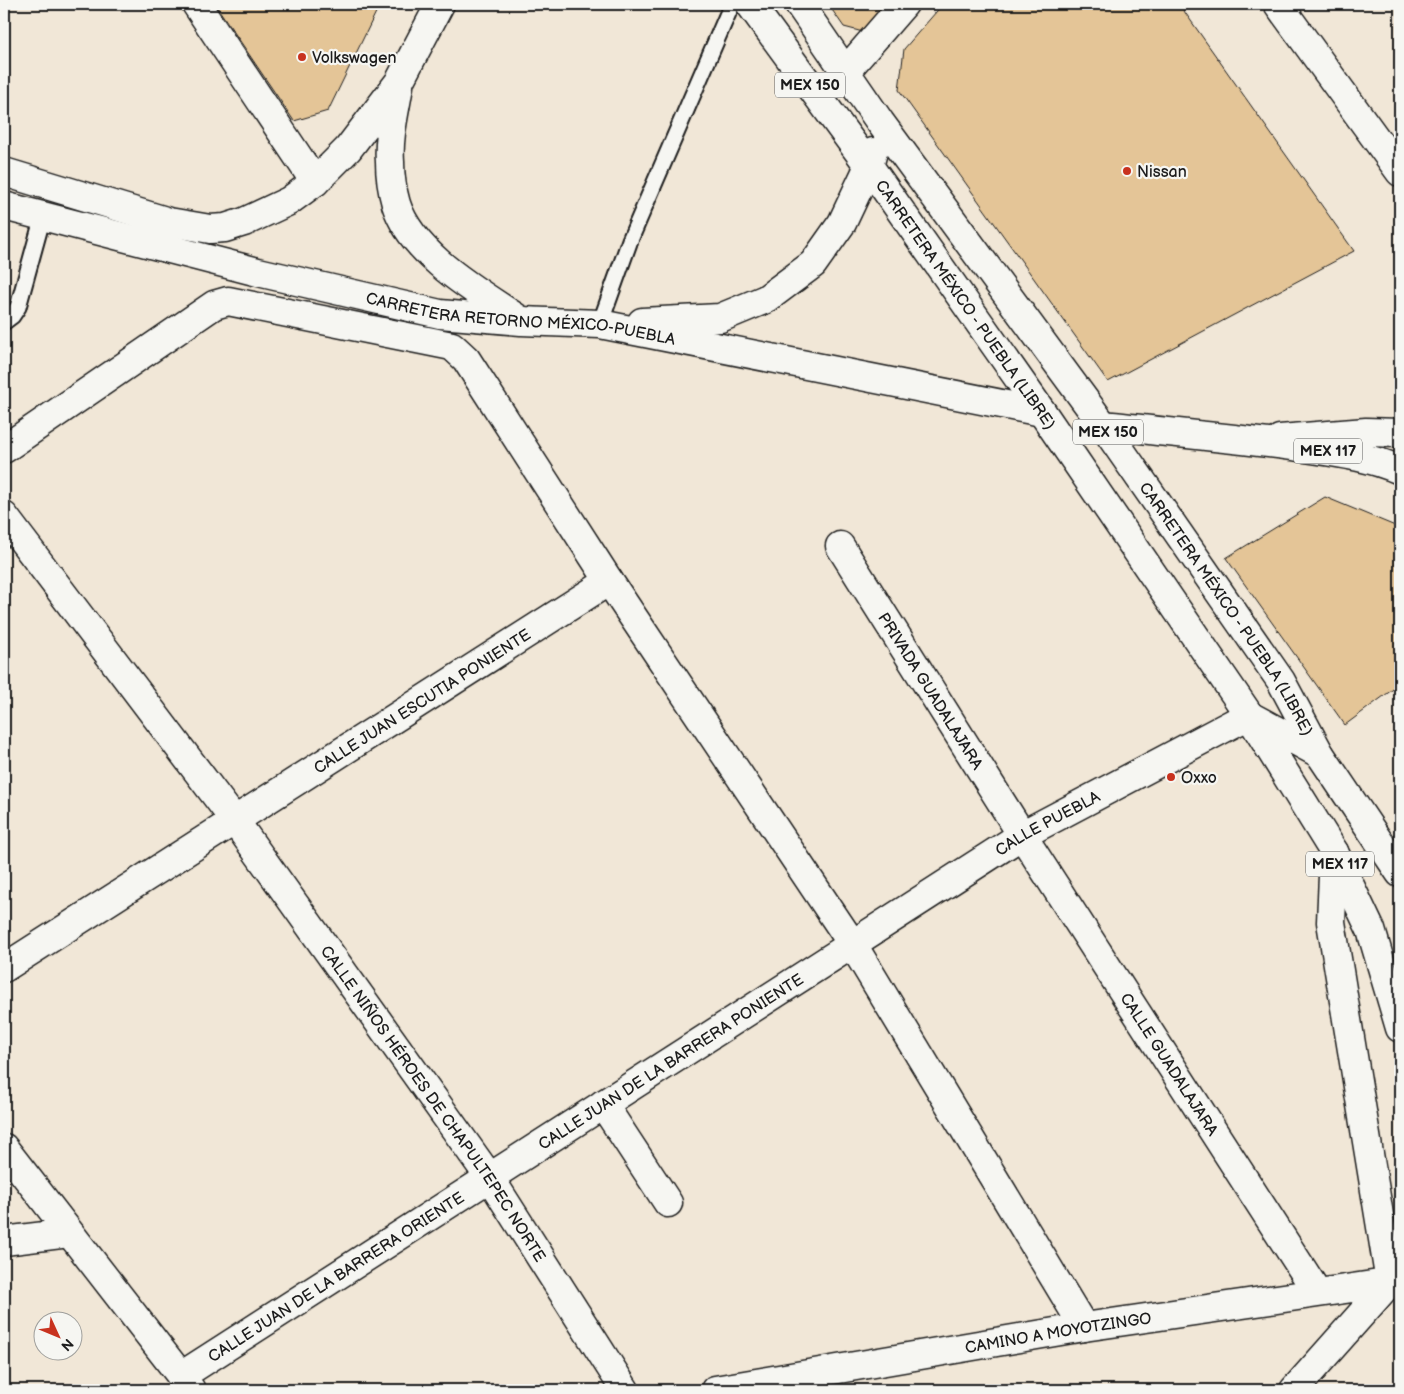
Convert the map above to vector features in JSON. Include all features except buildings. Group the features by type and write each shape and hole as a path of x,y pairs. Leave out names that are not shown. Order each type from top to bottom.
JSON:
{"street":[{"path":"196,4 315,182"},
{"path":"4,172 169,222 210,229 234,225 261,215 289,201 315,182 348,149 399,82 440,4"},
{"name":"CARRETERA MÉXICO - PUEBLA (LIBRE)","path":"750,4 869,166 1042,412 1249,715 1320,754"},
{"name":"CARRETERA MÉXICO - PUEBLA (LIBRE)","path":"799,4 880,122 1103,426 1281,682 1320,754 1400,872"},
{"path":"845,72 904,4"},
{"path":"1278,4 1400,172"},
{"path":"399,82 391,137 390,161 396,205 404,221 414,236 451,274 521,321"},
{"path":"600,324 720,318 766,298 813,264 842,223 869,166 880,122"},
{"name":"CARRETERA RETORNO MÉXICO-PUEBLA","path":"4,206 258,272 440,314 521,321 600,324 1042,412"},
{"path":"4,449 214,305 228,301 452,346 460,352 609,581 853,945 1084,1327"},
{"name":"MEX 117","path":"1103,426 1253,441 1354,455 1387,464 1400,470"},
{"path":"1253,441 1366,432 1400,433"},
{"name":"CALLE NIÑOS HÉROES DE CHAPULTEPEC NORTE","path":"4,516 234,821 490,1178 625,1390"},
{"name":"PRIVADA GUADALAJARA","path":"840,546 1022,835"},
{"name":"CALLE JUAN ESCUTIA PONIENTE","path":"4,968 609,581"},
{"name":"MEX 117","path":"1249,715 1334,852 1371,930 1400,1028"},
{"name":"CALLE PUEBLA","path":"853,945 1022,835 1249,715"},
{"name":"CALLE GUADALAJARA","path":"1022,835 1317,1292"},
{"path":"1294,1390 1395,1281 1331,922 1334,852"},
{"name":"CALLE JUAN DE LA BARRERA PONIENTE","path":"490,1178 853,945"},
{"path":"603,1104 668,1203"},
{"path":"4,1148 186,1383"},
{"name":"CALLE JUAN DE LA BARRERA ORIENTE","path":"186,1383 490,1178"},
{"path":"4,1241 69,1233"},
{"name":"CAMINO A MOYOTZINGO","path":"715,1390 1084,1327 1395,1281"}],"lane":[{"path":"600,324 630,240 732,4"},
{"path":"4,322 12,316 18,307 43,216"}],"place":[{"name":"Volkswagen","path":"302,57"},
{"name":"Nissan","path":"1127,171"},
{"name":"Oxxo","path":"1171,777"}]}
